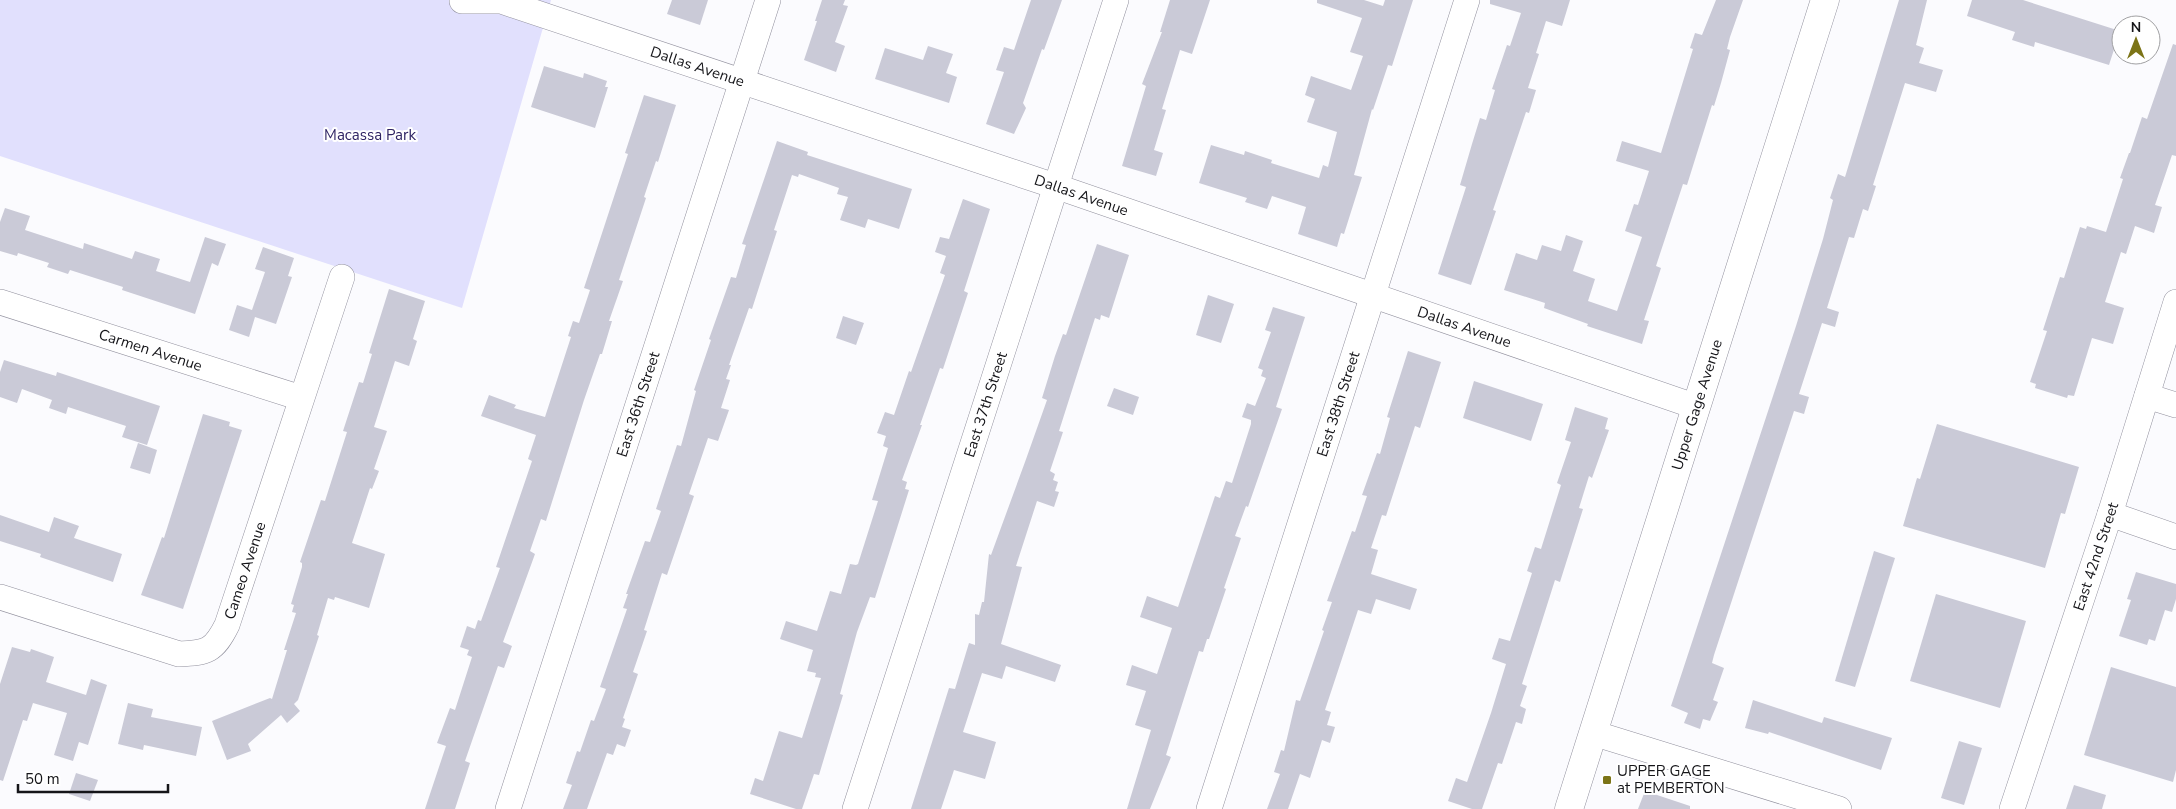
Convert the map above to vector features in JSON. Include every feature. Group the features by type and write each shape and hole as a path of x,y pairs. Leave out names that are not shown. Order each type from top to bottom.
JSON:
{"main road":[{"name":"Upper Gage Avenue","path":"1569,809 1825,0"}],"street":[{"name":"East 36th Street","path":"508,809 768,0"},
{"name":"East 37th Street","path":"855,809 1116,0"},
{"name":"East 38th Street","path":"1209,809 1467,0"},
{"name":"Dallas Avenue","path":"462,1 501,1 742,80 1697,406"},
{"name":"Cameo Avenue","path":"0,597 179,654 200,654 218,643 227,625 342,277"},
{"name":"Carmen Avenue","path":"0,302 301,398"},
{"name":"East 42nd Street","path":"2012,809 2110,514 2176,302"},
{"path":"2147,396 2176,405"},
{"path":"2110,514 2176,537"},
{"path":"1593,733 1839,809"}],"green space":[{"name":"Macassa Park","path":"0,0 551,0 462,308 0,156"}],"building":[{"path":"672,0 708,0 700,25 667,14"},
{"path":"822,0 845,0 843,5 848,6 835,42 845,46 836,72 804,60"},
{"path":"1031,0 1062,0 1023,103 1026,108 1014,134 986,124 1004,72 996,70 1004,47 1014,50"},
{"path":"1170,0 1210,0 1192,54 1180,50 1162,109 1166,110 1154,150 1163,153 1156,176 1122,166 1146,86 1142,84 1162,32 1160,32"},
{"path":"1317,0 1364,0 1383,6 1385,0 1413,0 1392,66 1388,65 1372,109 1354,175 1362,177 1344,234 1341,233 1337,247 1298,234 1306,207 1272,196 1267,209 1245,202 1247,198 1199,183 1211,145 1244,155 1245,151 1272,160 1271,163 1319,178 1323,165 1328,167 1337,132 1307,122 1315,99 1305,95 1311,76 1351,90 1363,56 1350,52 1362,18 1317,3"},
{"path":"1490,0 1570,0 1562,26 1546,21 1536,53 1539,54 1528,88 1536,90 1529,113 1526,112 1493,210 1496,211 1471,285 1438,274 1466,187 1460,185 1480,118 1486,120 1495,90 1492,89 1507,45 1510,46 1521,13 1490,4"},
{"path":"1716,0 1743,0 1730,37 1727,49 1730,50 1714,106 1712,105 1687,185 1683,184 1656,266 1661,268 1644,320 1649,321 1642,344 1587,326 1588,324 1544,308 1545,303 1504,290 1516,253 1537,260 1542,245 1561,251 1566,235 1583,241 1573,271 1595,279 1588,301 1617,311 1642,237 1625,231 1634,204 1638,205 1649,171 1616,161 1622,141 1661,153 1693,49 1690,48 1695,33 1702,35"},
{"path":"1899,0 1927,0 1916,45 1924,48 1919,63 1943,70 1936,92 1905,83 1873,185 1876,186 1868,211 1863,209 1854,238 1849,237 1827,308 1839,312 1835,327 1822,323 1799,394 1809,397 1804,414 1794,411 1714,655 1712,663 1724,668 1713,700 1718,702 1710,721 1703,719 1700,729 1684,723 1688,713 1671,706 1796,326 1823,239 1833,200 1830,198 1838,174 1845,177"},
{"path":"1972,0 2023,0 2111,28 2111,59 2109,65 2035,42 2034,47 2012,40 2015,32 1967,16"},
{"path":"2173,44 2176,45 2176,156 2172,155 2155,205 2162,207 2154,233 2135,226 2126,254 2121,252 2105,302 2124,308 2113,344 2092,338 2074,396 2068,395 2067,398 2035,388 2036,384 2030,382 2047,331 2043,330 2060,277 2064,278 2080,227 2086,229 2087,226 2106,232 2123,179 2120,178 2142,117 2147,119"},
{"path":"928,46 953,54 946,73 957,77 949,103 875,79 885,48 923,60"},
{"path":"544,66 583,78 584,73 607,81 605,87 608,87 595,128 531,107"},
{"path":"644,95 676,105 658,162 656,161 644,197 646,198 619,280 623,281 609,321 612,321 602,354 600,354 584,400 546,521 541,519 530,551 535,554 503,642 512,646 504,668 498,666 465,761 470,763 455,809 425,809 446,746 437,743 450,708 455,710 472,657 467,655 469,650 460,647 467,626 475,629 478,620 481,621 500,568 496,567 532,461 528,459 536,435 481,416 489,395 516,405 514,408 545,417 571,337 568,336 573,321 579,323 590,290 584,288 628,154 625,153"},
{"path":"777,141 808,152 807,155 912,189 899,229 868,219 865,228 840,220 848,197 837,194 839,188 799,174 798,177 792,175 774,230 777,231 752,309 749,308 729,365 731,365 726,379 730,380 721,408 729,410 718,441 708,438 689,494 694,496 667,575 662,573 644,630 647,631 633,672 638,674 623,718 625,719 622,727 631,730 625,747 617,744 613,755 607,753 587,809 563,809 572,785 566,783 577,751 580,752 591,720 594,721 606,689 600,687 627,609 623,608 628,594 626,594 645,541 650,542 661,511 656,509 677,445 681,446 696,391 694,390 711,340 709,339 731,277 736,278 746,245 742,244"},
{"path":"963,199 990,209 964,291 968,293 943,369 940,368 902,480 907,482 905,489 909,490 875,598 870,597 857,632 840,694 843,695 819,775 814,774 802,809 796,809 750,794 755,778 763,781 779,731 802,738 821,678 815,677 816,673 807,671 813,650 780,639 786,621 817,631 830,591 841,594 850,564 858,564 878,501 872,500 888,448 883,446 886,436 877,433 885,412 894,415 909,371 911,372 945,275 940,273 946,256 935,252 940,237 949,239"},
{"path":"5,208 30,216 25,230 83,249 84,243 132,259 135,251 160,259 156,271 190,282 205,237 226,244 218,266 212,263 195,314 122,290 123,287 70,270 68,274 47,267 49,263 18,253 17,256 0,251 0,222"},
{"path":"1097,244 1129,255 1109,318 1101,315 1100,320 1095,318 1059,431 1063,432 1050,471 1055,474 1053,480 1058,482 1055,491 1059,492 1054,507 1037,501 1016,566 1022,567 1001,644 1061,665 1055,682 1006,666 1002,679 982,673 963,732 996,742 985,779 954,770 941,809 911,809 949,688 955,689 969,643 975,645 975,614 979,615 982,602 984,602 989,554 991,555 1047,400 1042,398 1055,356 1063,334 1066,335"},
{"path":"263,247 294,258 288,276 292,277 276,324 255,317 249,337 229,330 237,305 252,310 265,272 255,269"},
{"path":"389,289 425,301 413,339 417,341 409,366 395,361 374,427 387,431 374,469 379,471 372,489 370,488 352,543 385,554 369,608 335,597 334,600 328,598 317,635 319,636 298,700 294,704 300,711 287,723 281,715 248,744 251,751 227,760 212,721 270,698 272,699 287,650 284,650 296,613 292,612 294,605 291,604 302,567 300,562 321,500 325,501 347,432 343,431 359,382 363,383 372,354 369,353"},
{"path":"1208,295 1234,304 1221,343 1196,335"},
{"path":"1273,307 1305,317 1276,407 1282,409 1248,507 1246,506 1235,536 1241,538 1209,639 1207,639 1203,652 1199,651 1166,755 1171,757 1150,809 1127,809 1151,730 1135,725 1146,691 1126,685 1132,665 1157,674 1172,628 1140,617 1147,596 1178,607 1215,496 1220,498 1226,481 1232,483 1251,424 1251,420 1242,417 1247,403 1255,406 1266,378 1261,376 1263,370 1258,368 1271,332 1265,330"},
{"path":"843,316 864,323 856,345 836,338"},
{"path":"1408,351 1441,362 1420,428 1415,426 1386,516 1382,515 1371,548 1378,550 1371,574 1417,589 1410,610 1376,599 1371,614 1358,610 1325,710 1331,712 1327,725 1335,727 1330,743 1322,740 1310,778 1300,774 1288,809 1267,809 1280,774 1274,772 1281,750 1284,751 1296,700 1300,701 1324,631 1322,630 1332,602 1327,601 1352,531 1355,532 1367,496 1362,495 1377,453 1380,454 1390,418 1387,417"},
{"path":"4,360 56,376 57,372 160,406 147,445 122,437 126,426 68,407 66,414 49,408 52,400 22,389 17,403 0,397 0,372"},
{"path":"1474,381 1543,404 1531,441 1463,418"},
{"path":"1114,388 1139,397 1133,415 1107,406"},
{"path":"1575,407 1608,418 1605,429 1609,430 1592,478 1589,476 1579,508 1583,509 1560,582 1555,580 1522,684 1527,686 1520,706 1526,709 1522,724 1516,722 1502,764 1498,763 1482,809 1472,809 1448,801 1456,778 1467,782 1491,713 1506,664 1492,659 1499,638 1510,641 1532,573 1527,571 1535,547 1541,549 1561,485 1557,483 1571,442 1565,440"},
{"path":"203,414 230,422 229,426 242,430 183,609 141,595 162,537 164,538"},
{"path":"1937,424 2079,467 2065,514 2061,513 2045,568 1903,526 1917,478 1920,479"},
{"path":"138,443 157,450 150,474 130,468"},
{"path":"0,515 49,532 54,517 79,526 74,538 122,554 113,582 40,557 41,554 0,541"},
{"path":"1874,551 1895,558 1855,687 1835,681"},
{"path":"2136,572 2176,584 2176,599 2172,612 2165,610 2155,641 2149,639 2147,645 2119,636 2131,600 2127,599"},
{"path":"1936,594 2026,621 2000,708 1910,681"},
{"path":"12,647 30,652 31,649 54,657 46,682 86,695 91,679 107,685 88,745 79,742 73,761 54,755 67,713 33,703 27,721 23,720 3,781 0,780 0,684"},
{"path":"2111,667 2176,687 2176,770 2173,782 2084,755"},
{"path":"1753,700 1822,723 1824,717 1892,738 1881,770 1769,732 1768,734 1745,728"},
{"path":"128,703 153,709 151,717 202,727 196,756 144,745 143,750 118,744"},
{"path":"1959,741 1982,748 1964,805 1941,798"},
{"path":"76,773 98,780 90,801 69,794"},
{"path":"2074,785 2106,795 2102,809 2066,809"},
{"path":"1645,791 1690,806 1690,809 1638,809"}],"place":[{"name":"UPPER GAGE at PEMBERTON","path":"1607,780"}]}
